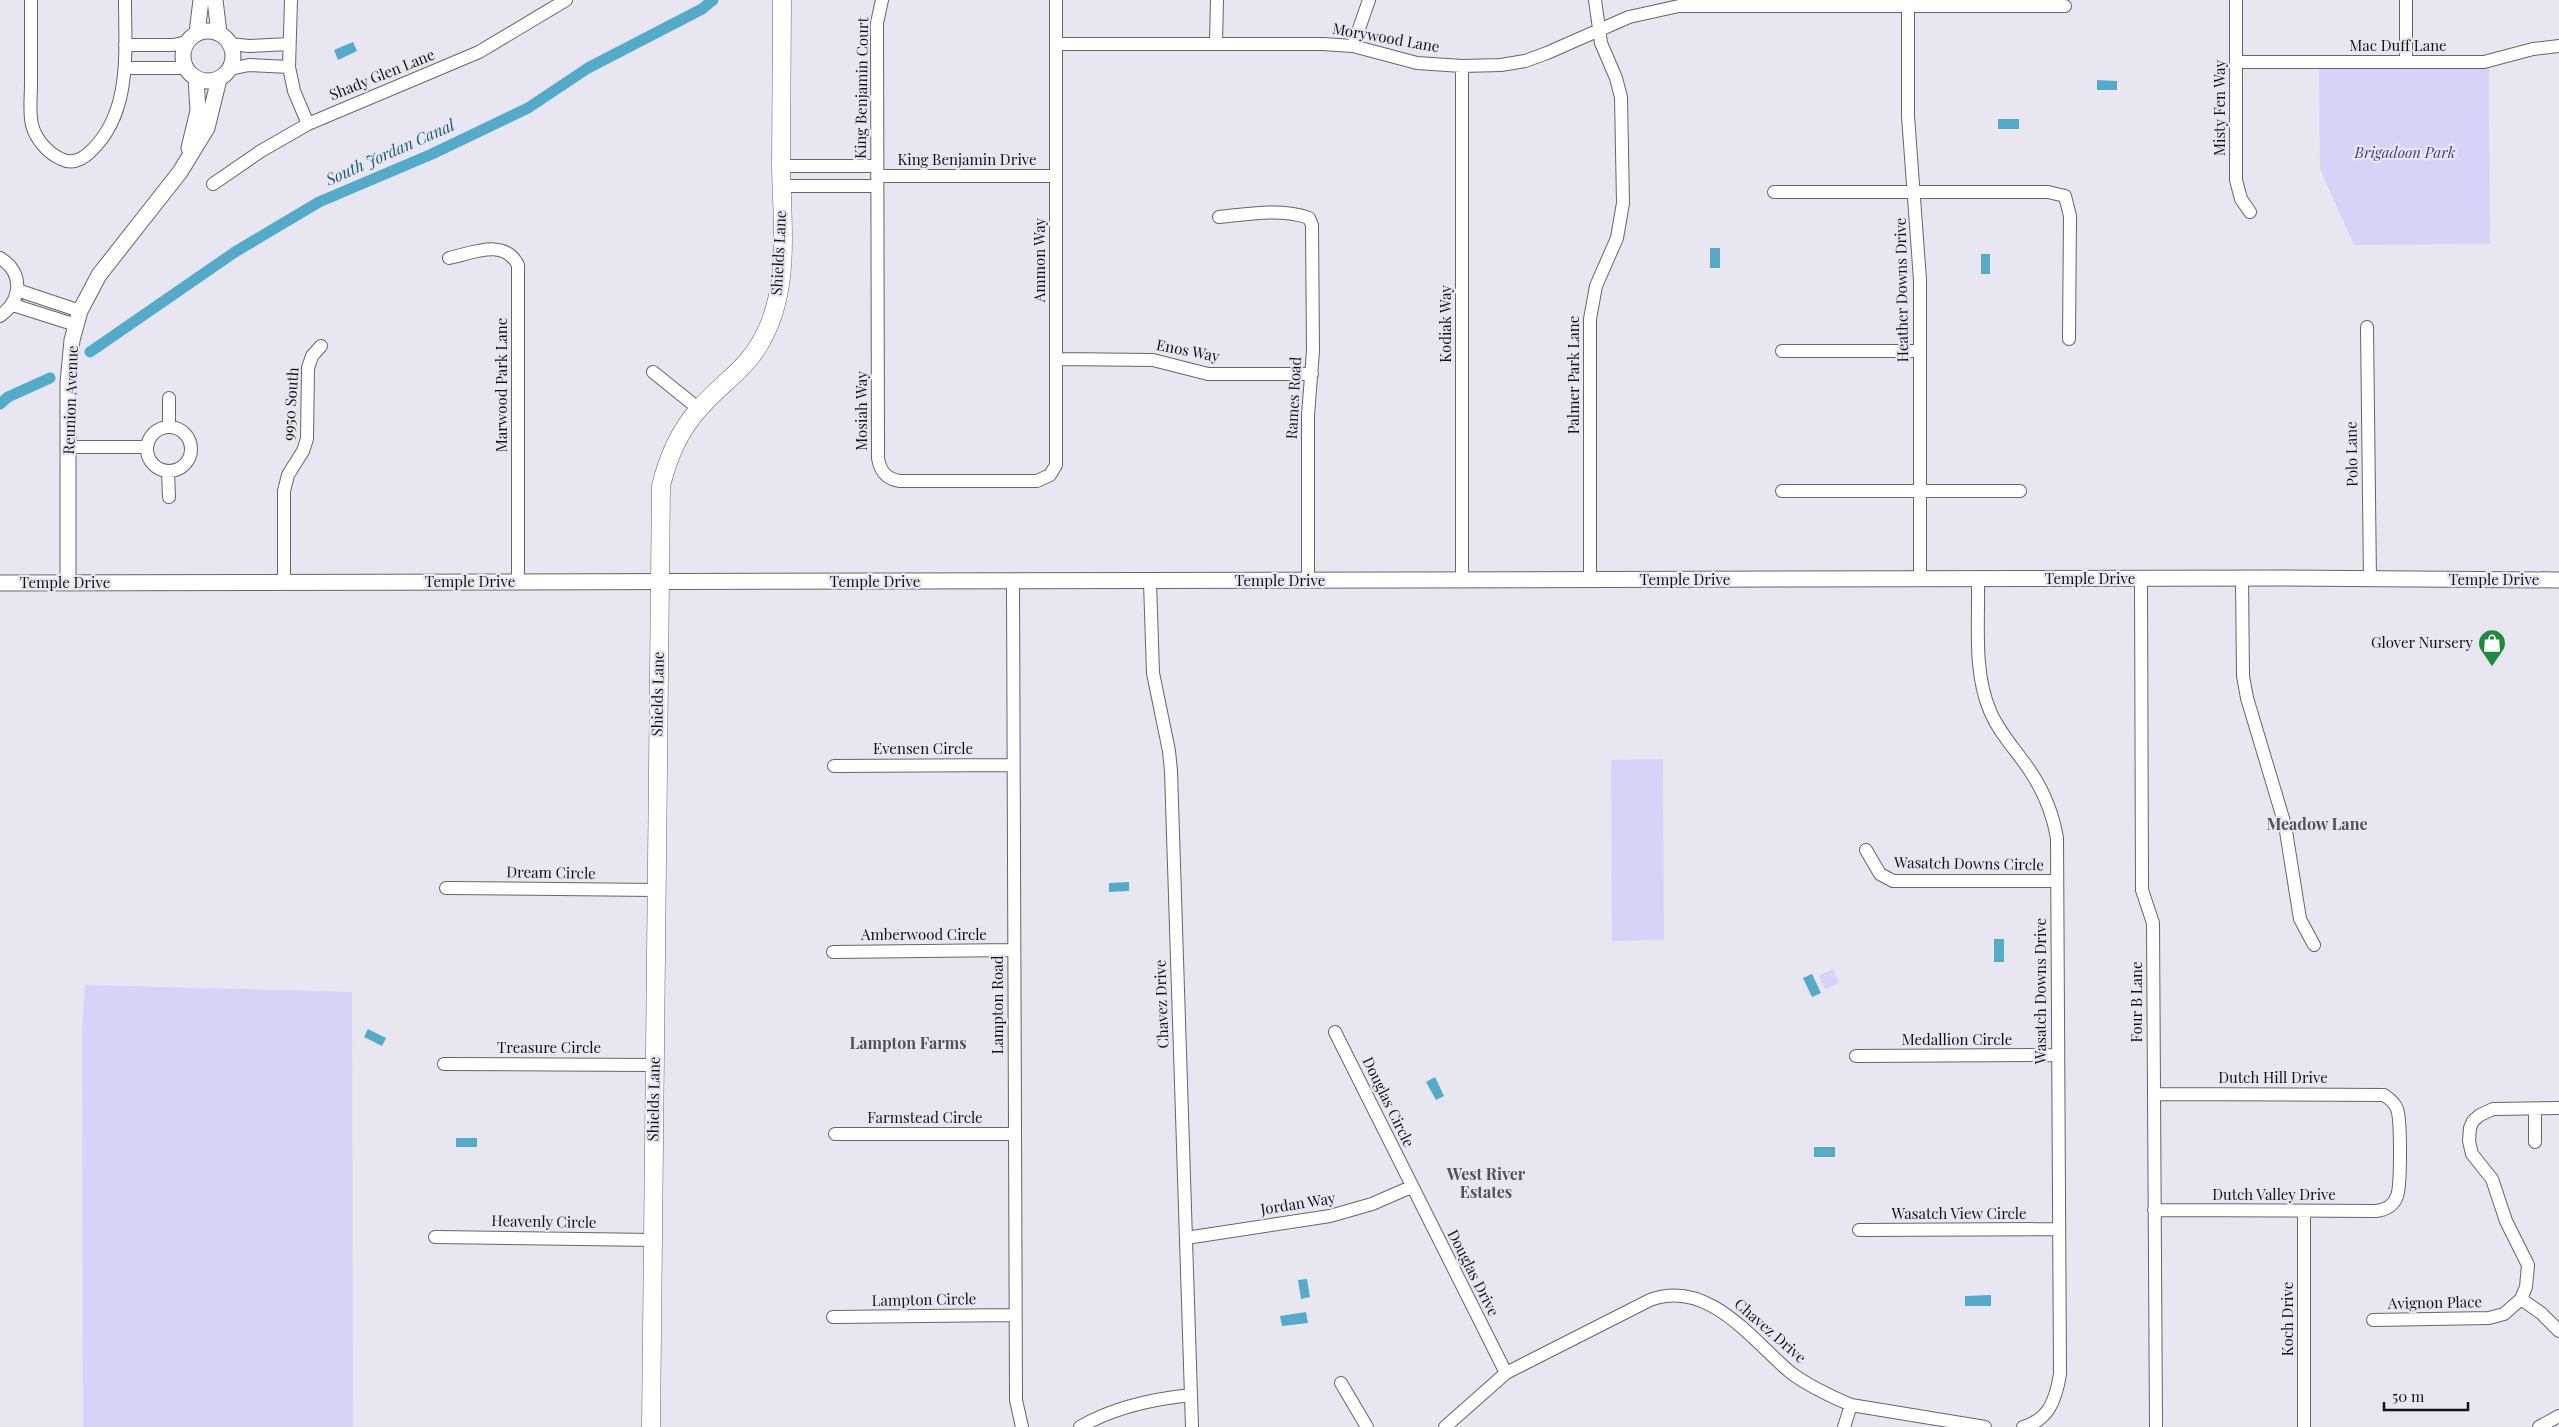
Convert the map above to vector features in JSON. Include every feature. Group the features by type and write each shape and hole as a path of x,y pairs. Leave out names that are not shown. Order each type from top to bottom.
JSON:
{"main road":[{"name":"Shields Lane","path":"651,1427 659,507 662,480 680,435 699,408 742,369 759,346 771,321 781,277 782,0"}],"street":[{"path":"31,0 32,125 39,140 51,153 61,159 74,162 84,158 95,148 112,121 119,104 125,68 125,0"},
{"path":"191,73 184,50 192,38 201,0"},
{"path":"215,0 219,33"},
{"path":"291,0 289,67 294,91 308,124"},
{"name":"King Benjamin Court","path":"877,176 877,23 882,0"},
{"name":"Ammon Way","path":"1050,475 1057,459 1056,0"},
{"path":"1216,43 1217,0"},
{"path":"1353,46 1369,0"},
{"name":"Palmer Park Lane","path":"1590,580 1590,319 1596,286 1617,238 1623,203 1621,97 1598,28 1595,0"},
{"name":"Misty Fen Way","path":"2236,0 2236,180 2241,199 2250,212"},
{"path":"2406,0 2406,62"},
{"name":"Shady Glen Lane","path":"213,184 261,151 308,124 479,52 561,1"},
{"name":"Morywood Lane","path":"1056,44 1216,43 1353,46 1417,63 1462,66 1524,61 1587,36 1598,28 1629,17 1679,6 1908,3 2065,6"},
{"name":"Heather Downs Drive","path":"1908,3 1908,116 1919,251 1920,580"},
{"path":"125,45 173,45 212,31 219,33 230,44 233,61 225,74"},
{"path":"230,44 249,46 289,44"},
{"name":"Mac Duff Lane","path":"2236,62 2484,62 2533,49 2559,46"},
{"path":"125,68 191,73 212,81 249,65 289,67"},
{"name":"Kodiak Way","path":"1462,66 1462,581"},
{"name":"Reunion Avenue","path":"186,163 198,111 191,73"},
{"name":"Reunion Avenue","path":"68,583 70,357 78,318 99,275 186,163 207,128 225,74"},
{"name":"King Benjamin Drive","path":"781,166 877,176 1056,176"},
{"name":"King Benjamin Drive","path":"782,186 877,176"},
{"name":"Mosiah Way","path":"877,176 878,458 881,470 889,478 900,481 1036,481 1050,475"},
{"path":"1774,192 2048,192 2065,196 2070,216 2069,339"},
{"name":"Rames Road","path":"1219,217 1252,214 1293,214 1309,218 1313,233 1312,374 1308,415 1308,581"},
{"name":"Marwood Park Lane","path":"449,258 497,248 510,254 518,265 518,582"},
{"path":"0,258 14,273 17,290 13,305 0,316"},
{"path":"17,290 78,318"},
{"path":"13,305 78,318"},
{"name":"Polo Lane","path":"2367,327 2370,580"},
{"name":"9950 South","path":"284,583 284,491 288,476 305,445 308,368 312,356 321,346"},
{"path":"1782,351 1920,351"},
{"name":"Enos Way","path":"1057,360 1153,360 1208,374 1312,374"},
{"path":"653,372 699,408"},
{"path":"169,398 169,427"},
{"path":"169,427 176,428 187,436 191,449 190,456 182,467 168,471 155,466 148,454 147,447 148,441 156,430 169,427"},
{"path":"69,447 147,447"},
{"path":"168,471 169,497"},
{"path":"1782,491 2020,490"},
{"path":"2242,578 2243,676 2247,698 2283,818 2300,919 2314,945"},
{"name":"Temple Drive","path":"0,583 1150,582 2242,578 2559,580"},
{"name":"Four B Lane","path":"2141,579 2142,890 2153,923 2156,1427"},
{"name":"Wasatch Downs Drive","path":"1978,580 1979,660 1984,693 1996,725 2032,774 2048,804 2056,838 2060,1374 2055,1397 2044,1418 2023,1427"},
{"name":"Lampton Road","path":"1013,582 1016,1400 1022,1427"},
{"name":"Chavez Drive","path":"1150,582 1154,673 1171,771 1192,1427"},
{"name":"Evensen Circle","path":"834,766 1013,765"},
{"name":"Wasatch Downs Circle","path":"1866,850 1880,874 1893,881 2057,881"},
{"name":"Dream Circle","path":"446,888 656,890"},
{"name":"Amberwood Circle","path":"834,952 1014,950"},
{"name":"Douglas Circle","path":"1335,1032 1411,1187"},
{"name":"Medallion Circle","path":"1856,1056 2058,1056"},
{"name":"Treasure Circle","path":"444,1064 654,1065"},
{"name":"Dutch Hill Drive","path":"2154,1094 2384,1095 2391,1100 2399,1117 2399,1187 2397,1196 2392,1204"},
{"path":"2559,1108 2488,1110 2473,1121 2469,1131 2472,1154 2492,1179 2506,1221 2527,1260 2528,1281 2522,1299 2541,1313 2559,1331"},
{"path":"2535,1109 2535,1142"},
{"name":"Farmstead Circle","path":"835,1134 1015,1134"},
{"name":"Jordan Way","path":"1186,1238 1330,1216 1372,1204 1411,1187"},
{"name":"Douglas Drive","path":"1411,1187 1506,1373"},
{"name":"Dutch Valley Drive","path":"2154,1210 2376,1211 2392,1204"},
{"name":"Koch Drive","path":"2304,1211 2304,1427"},
{"name":"Wasatch View Circle","path":"1859,1230 2059,1229"},
{"name":"Heavenly Circle","path":"435,1237 653,1240"},
{"name":"Chavez Drive","path":"1445,1427 1506,1373 1650,1300 1672,1295 1702,1302 1721,1310 1738,1323 1791,1373 1821,1392 1851,1404 1985,1427"},
{"name":"Avignon Place","path":"2373,1320 2489,1318 2504,1314 2522,1299"},
{"name":"Lampton Circle","path":"833,1317 1016,1315"},
{"path":"1341,1383 1367,1427"},
{"path":"1080,1427 1132,1405 1154,1399 1191,1395"},
{"path":"1844,1427 1851,1404"},
{"path":"2539,1427 2559,1416"}],"green space":[{"name":"Brigadoon Park","path":"2319,68 2489,68 2490,244 2354,245 2320,169"},
{"path":"1663,759 1664,940 1612,941 1611,760"},
{"path":"1833,969 1839,983 1825,989 1819,976"},
{"path":"85,985 352,992 353,1427 83,1427 82,1032"}],"shaded area":[{"path":"353,42 357,51 338,60 334,50"},
{"path":"2097,80 2117,81 2117,90 2097,90"},
{"path":"1998,119 2019,119 2019,129 1998,129"},
{"path":"1710,248 1720,248 1720,268 1710,268"},
{"path":"1981,254 1990,254 1990,274 1981,274"},
{"path":"1129,882 1129,891 1109,892 1109,883"},
{"path":"1994,939 2004,939 2004,962 1994,962"},
{"path":"1812,974 1821,993 1812,997 1803,978"},
{"path":"368,1029 386,1038 382,1046 364,1037"},
{"path":"1435,1077 1444,1096 1436,1100 1426,1082"},
{"path":"456,1138 477,1138 477,1147 456,1147"},
{"path":"1814,1147 1835,1147 1835,1157 1814,1157"},
{"path":"1307,1279 1310,1297 1301,1299 1298,1280"},
{"path":"1991,1295 1991,1306 1965,1306 1965,1296"},
{"path":"1306,1312 1308,1323 1282,1326 1280,1316"}],"waterway":[{"name":"South Jordan Canal","path":"90,352 235,252 319,202 432,154 528,108 588,68 702,9 713,0"},
{"name":"South Jordan Canal","path":"0,404 8,397 50,378"}],"place":[{"name":"Glover Nursery","path":"2492,667"}],"district":[{"name":"Meadow Lane","path":"2317,824"},
{"name":"Lampton Farms","path":"908,1043"},
{"name":"West River Estates","path":"1486,1183"}]}
